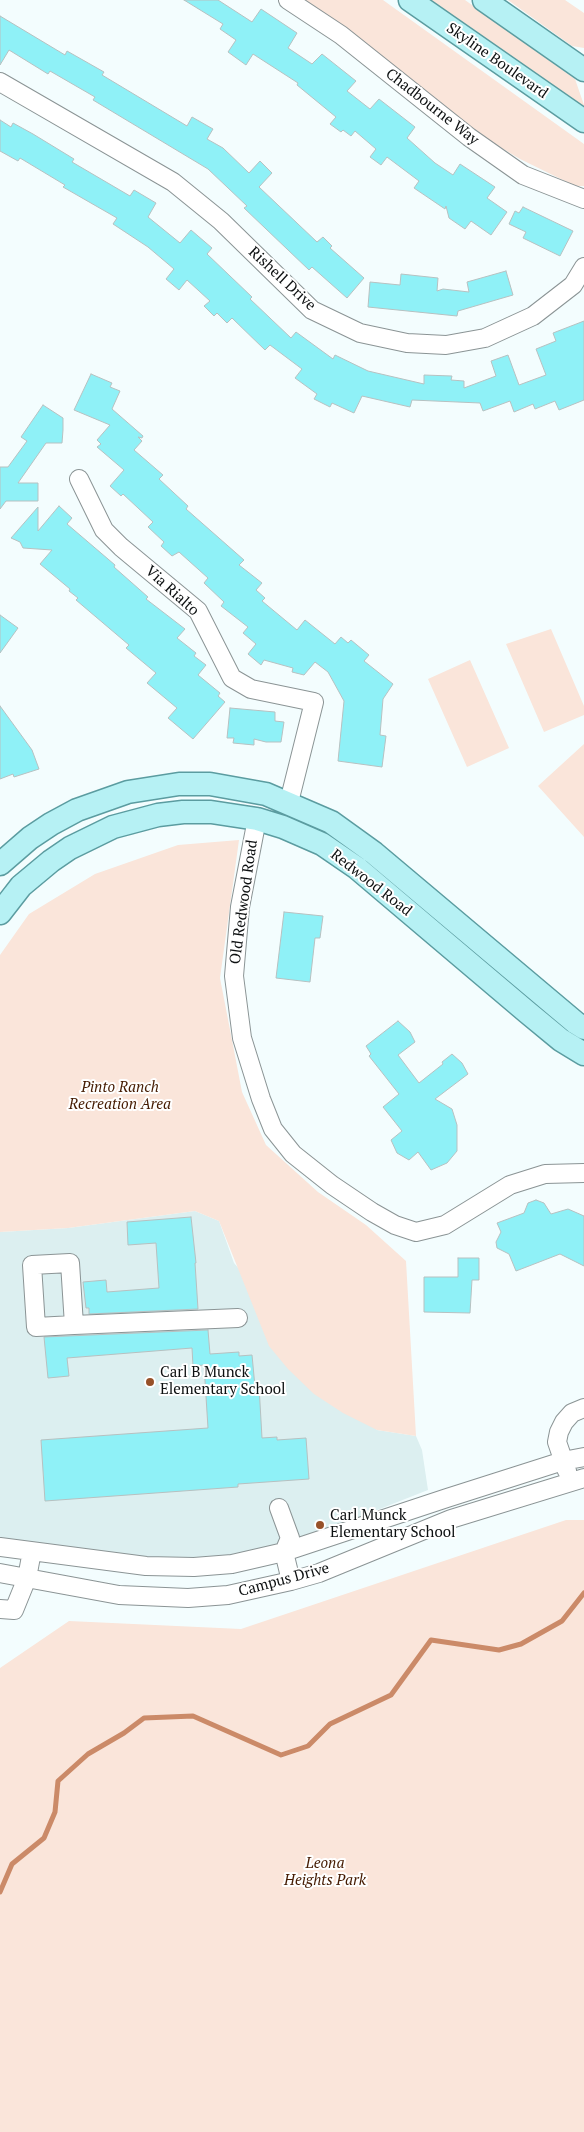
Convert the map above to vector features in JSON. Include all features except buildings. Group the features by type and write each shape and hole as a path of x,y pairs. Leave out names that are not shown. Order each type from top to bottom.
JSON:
{"main road":[{"name":"Skyline Boulevard","path":"410,0 584,122"},
{"path":"484,0 584,70"},
{"name":"Redwood Road","path":"0,864 30,838 51,824 76,810 128,792 179,784 210,784 266,794 289,802 331,822 374,853 584,1028"},
{"name":"Redwood Road","path":"3,902 51,861 70,848 113,827 158,815 183,812 211,812 257,819 283,827 322,844 357,868 561,1040 584,1054"}],"street":[{"name":"Chadbourne Way","path":"288,0 342,35 469,137 523,175 584,199"},
{"name":"Rishell Drive","path":"0,82 173,182 221,221 312,310 360,333 407,343 446,345 486,338 533,316 573,285 584,268"},
{"name":"Via Rialto","path":"78,480 104,530 121,547 198,611 232,678 251,689 314,702 289,802"},
{"name":"Old Redwood Road","path":"257,819 240,907 234,976 242,1038 261,1098 273,1129 293,1154 372,1212 395,1225 416,1232 445,1225 510,1185 545,1174 584,1173"},
{"path":"74,1325 238,1318"},
{"path":"577,1480 563,1461 557,1442 564,1422 572,1413 584,1408"},
{"name":"Campus Drive","path":"0,1547 146,1566 194,1567 232,1564 284,1552 563,1461 584,1456"},
{"name":"Campus Drive","path":"0,1573 119,1595 188,1598 228,1595 319,1573 451,1519 577,1480"},
{"path":"279,1508 290,1538 284,1552 292,1581"},
{"path":"0,1609 14,1610 27,1578 32,1551"}],"shaded area":[{"name":"Carl B Munck Elementary School","path":"195,1211 219,1221 234,1263 377,1430 416,1436 422,1450 428,1490 306,1538 211,1562 167,1565 0,1539 0,1232 68,1228"}],"green space":[{"path":"303,0 383,0 584,144 584,186 575,186 520,159 488,140 382,56 326,14"},
{"path":"425,0 465,0 575,79 584,105 584,113"},
{"path":"508,0 565,0 584,13 584,48 572,46"},
{"path":"551,629 584,706 584,715 544,732 506,644"},
{"path":"470,660 509,748 467,767 428,679"},
{"path":"584,744 584,837 538,786"},
{"name":"Pinto Ranch Recreation Area","path":"239,840 220,978 242,1092 266,1145 318,1192 366,1225 406,1261 416,1436 377,1430 343,1413 314,1394 288,1369 269,1346 219,1221 195,1211 68,1228 0,1232 0,955 29,914 95,874 178,845"},
{"name":"Leona Heights Park","path":"566,1520 584,1520 584,2132 0,2132 0,1668 69,1621 241,1629"}],"waterway":[{"path":"0,1892 12,1864 44,1838 55,1812 58,1781 88,1754 124,1733 144,1718 193,1716 281,1755 308,1746 330,1724 391,1695 431,1640 499,1650 521,1644 562,1621 584,1593"}],"place":[{"name":"Carl B Munck Elementary School","path":"150,1382"},
{"name":"Carl Munck Elementary School","path":"320,1525"}]}
